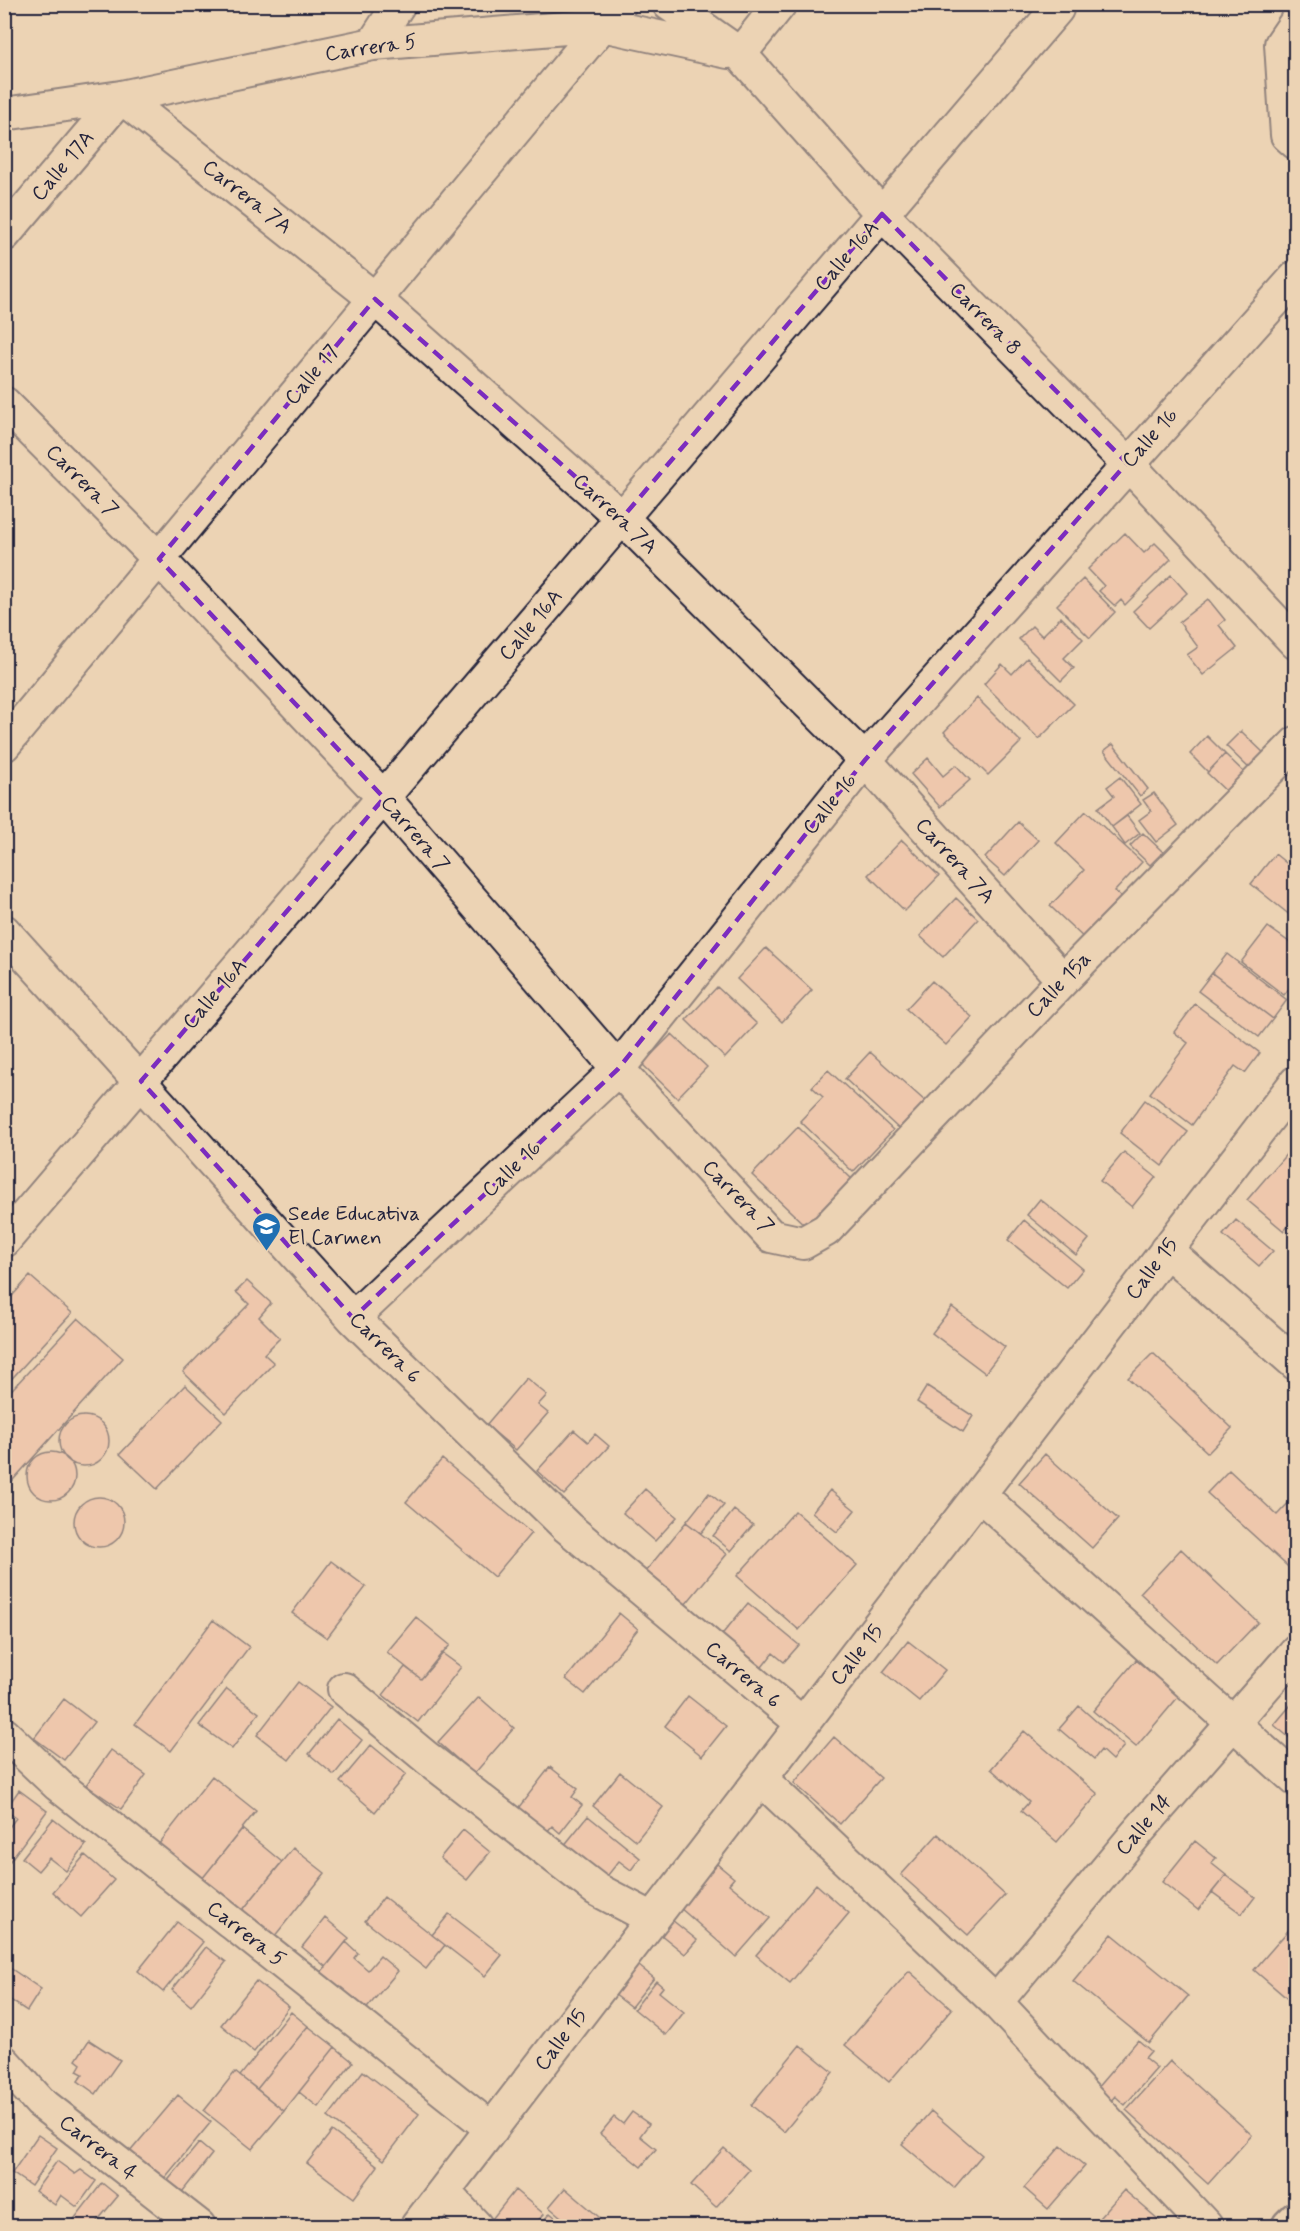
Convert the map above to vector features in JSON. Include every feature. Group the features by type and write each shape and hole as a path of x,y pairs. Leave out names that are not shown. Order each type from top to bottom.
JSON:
{"highway":[{"path":"1289,2226 1296,2219"}],"street":[{"path":"373,44 399,4"},
{"name":"Carrera 8","path":"669,4 740,54 882,214 1127,463 1296,643"},
{"path":"740,54 780,4"},
{"name":"Calle 16A","path":"4,1241 1057,9"},
{"name":"Carrera 5","path":"4,114 121,97 373,44 611,15 740,54"},
{"name":"Calle 17","path":"4,745 611,15"},
{"path":"1296,22 1281,44 1287,135 1296,143"},
{"name":"Carrera 7A","path":"121,97 375,299 622,518 865,760 1063,980"},
{"name":"Calle 17A","path":"4,235 121,97"},
{"name":"Calle 16","path":"353,1317 618,1069 865,760 1127,463 1296,277"},
{"name":"Carrera 7","path":"4,404 159,559 384,798 618,1069 771,1236 803,1243 826,1230"},
{"name":"Calle 15a","path":"826,1230 1063,980 1296,743"},
{"name":"Carrera 6","path":"4,932 353,1317 567,1527 803,1724"},
{"name":"Calle 15","path":"417,2226 1296,1082"},
{"path":"1167,1250 1296,1364"},
{"path":"980,1495 1296,1780"},
{"name":"Calle 14","path":"996,2002 1136,1834 1296,1651"},
{"path":"344,1689 427,1758 596,1889 653,1919"},
{"name":"Carrera 5","path":"4,1734 58,1785 492,2129"},
{"path":"761,1779 996,2002 1206,2226"},
{"name":"Carrera 4","path":"4,2062 40,2102 199,2226"},
{"path":"444,2192 476,2226"}],"highlighted area":[{"path":"882,214 1127,463 865,760 618,1069 353,1318 141,1081 384,798 159,559 375,299 622,518"}],"building":[{"path":"1125,533 1144,553 1155,543 1171,559 1125,605 1121,600 1115,606 1099,591 1104,586 1088,569"},
{"path":"1171,575 1187,593 1149,628 1133,611"},
{"path":"1083,579 1115,612 1090,638 1057,605"},
{"path":"1208,599 1225,620 1219,625 1237,648 1203,675 1187,655 1198,647 1179,622"},
{"path":"1061,617 1083,639 1064,658 1074,668 1061,681 1019,639 1032,626 1042,636"},
{"path":"1027,658 1074,704 1039,739 984,684 1002,664 1012,674"},
{"path":"977,698 1021,742 988,775 944,732"},
{"path":"1241,731 1268,757 1253,772 1226,746"},
{"path":"1207,736 1225,754 1208,772 1190,754"},
{"path":"1113,744 1148,789 1140,796 1104,751"},
{"path":"1225,754 1248,776 1230,795 1207,773"},
{"path":"928,758 943,776 956,765 970,780 940,807 911,774"},
{"path":"1120,777 1141,804 1112,827 1098,808 1114,796 1107,787"},
{"path":"1154,793 1178,825 1156,842 1139,820 1151,811 1143,800"},
{"path":"1086,811 1142,862 1115,891 1125,900 1087,941 1050,906 1084,870 1056,843"},
{"path":"1127,816 1140,833 1125,845 1112,827"},
{"path":"1018,822 1038,840 1005,876 985,858"},
{"path":"1143,833 1163,852 1150,865 1130,846"},
{"path":"902,840 939,876 905,911 868,875"},
{"path":"1275,854 1296,871 1296,920 1251,884"},
{"path":"956,898 978,919 943,957 920,936"},
{"path":"1268,927 1296,947 1296,980 1284,995 1241,962"},
{"path":"766,948 812,990 782,1022 737,979"},
{"path":"1227,954 1287,1000 1273,1019 1212,973"},
{"path":"1212,973 1273,1019 1259,1037 1198,991"},
{"path":"932,981 972,1017 946,1045 906,1009"},
{"path":"717,987 757,1024 725,1058 686,1020"},
{"path":"1195,1004 1260,1053 1245,1073 1235,1066 1192,1125 1150,1093 1188,1043 1174,1032"},
{"path":"672,1034 707,1067 677,1098 642,1064"},
{"path":"870,1052 926,1102 900,1130 845,1079"},
{"path":"828,1070 893,1130 853,1172 800,1121 823,1097 812,1087"},
{"path":"1145,1100 1188,1132 1162,1166 1120,1133"},
{"path":"798,1127 855,1182 810,1230 752,1175"},
{"path":"1289,1151 1296,1156 1296,1217 1284,1231 1247,1200"},
{"path":"1124,1152 1156,1177 1132,1207 1100,1181"},
{"path":"1040,1199 1089,1239 1076,1255 1027,1215"},
{"path":"1024,1220 1083,1269 1067,1288 1008,1240"},
{"path":"1236,1220 1273,1251 1259,1266 1223,1235"},
{"path":"30,1276 72,1313 4,1387 4,1305"},
{"path":"247,1281 271,1303 259,1317 280,1338 264,1354 274,1363 226,1413 183,1372 249,1304 236,1292"},
{"path":"952,1307 1005,1347 985,1373 932,1333"},
{"path":"78,1318 123,1358 4,1490 4,1398"},
{"path":"1153,1353 1232,1428 1208,1453 1128,1378"},
{"path":"526,1378 547,1395 538,1405 548,1413 516,1450 486,1425"},
{"path":"185,1385 222,1420 157,1489 120,1454"},
{"path":"927,1386 973,1416 963,1432 917,1402"},
{"path":"84,1416 93,1418 104,1427 109,1441 107,1450 98,1461 84,1466 75,1464 64,1455 59,1441 61,1432 70,1421"},
{"path":"574,1430 588,1442 595,1434 609,1446 564,1495 537,1471"},
{"path":"46,1452 56,1452 71,1462 75,1476 71,1490 65,1496 56,1500 46,1500 31,1490 27,1481 27,1471 37,1456"},
{"path":"1045,1454 1118,1519 1092,1548 1019,1483"},
{"path":"442,1459 531,1533 494,1577 406,1502"},
{"path":"1229,1470 1277,1515 1296,1495 1296,1574 1207,1493"},
{"path":"645,1489 677,1517 655,1541 623,1513"},
{"path":"830,1490 855,1510 837,1532 812,1512"},
{"path":"709,1493 724,1505 701,1533 686,1522"},
{"path":"99,1497 113,1501 120,1508 124,1522 120,1536 113,1543 99,1547 85,1543 78,1536 74,1522 78,1508 85,1501"},
{"path":"734,1510 753,1525 731,1551 713,1536"},
{"path":"795,1511 857,1565 799,1630 737,1576"},
{"path":"686,1522 727,1554 685,1605 645,1572"},
{"path":"1181,1549 1258,1622 1217,1665 1140,1593"},
{"path":"331,1561 366,1587 327,1638 292,1613"},
{"path":"748,1603 799,1645 784,1662 773,1653 759,1671 719,1638"},
{"path":"619,1613 638,1629 585,1694 566,1679"},
{"path":"416,1617 450,1645 421,1679 387,1652"},
{"path":"213,1620 249,1647 171,1751 135,1724"},
{"path":"908,1641 945,1670 919,1701 883,1672"},
{"path":"442,1653 461,1667 418,1722 383,1695 405,1667 421,1679"},
{"path":"1136,1660 1179,1696 1136,1747 1093,1711"},
{"path":"298,1682 331,1707 289,1760 257,1735"},
{"path":"227,1689 259,1713 232,1749 199,1725"},
{"path":"688,1696 726,1726 702,1756 665,1726"},
{"path":"479,1697 514,1728 474,1774 438,1742"},
{"path":"64,1699 94,1722 64,1760 34,1738"},
{"path":"1296,1699 1296,1743 1274,1725"},
{"path":"1079,1706 1124,1746 1112,1760 1101,1750 1094,1759 1059,1729"},
{"path":"337,1719 362,1740 334,1775 309,1754"},
{"path":"1024,1731 1098,1794 1057,1842 1021,1811 1029,1802 991,1769"},
{"path":"834,1737 881,1778 840,1824 794,1783"},
{"path":"371,1745 406,1774 375,1812 340,1782"},
{"path":"111,1750 146,1775 121,1809 86,1785"},
{"path":"550,1767 578,1789 572,1797 582,1805 560,1833 552,1826 544,1835 515,1812"},
{"path":"620,1772 663,1807 636,1841 593,1806"},
{"path":"212,1776 256,1811 202,1879 158,1845"},
{"path":"19,1790 47,1811 4,1869 4,1834 16,1818 5,1810"},
{"path":"588,1816 640,1858 631,1870 619,1861 604,1880 563,1847"},
{"path":"53,1819 86,1845 66,1871 49,1858 38,1871 22,1858"},
{"path":"242,1829 282,1862 242,1911 202,1879"},
{"path":"463,1830 490,1852 467,1880 440,1858"},
{"path":"938,1834 1005,1895 968,1935 901,1875"},
{"path":"1195,1841 1216,1858 1211,1863 1226,1875 1198,1910 1162,1882"},
{"path":"293,1848 325,1873 274,1937 242,1911"},
{"path":"85,1855 114,1880 81,1917 53,1892"},
{"path":"717,1864 734,1878 729,1884 770,1918 736,1957 679,1907"},
{"path":"1226,1875 1255,1897 1242,1914 1212,1892"},
{"path":"816,1884 849,1913 790,1983 756,1955"},
{"path":"384,1897 445,1945 426,1969 365,1921"},
{"path":"449,1914 502,1955 485,1976 432,1935"},
{"path":"325,1918 349,1938 326,1967 302,1947"},
{"path":"672,1920 697,1940 685,1954 660,1934"},
{"path":"177,1922 203,1942 163,1992 138,1971"},
{"path":"1293,1925 1296,1927 1296,2006 1254,1970"},
{"path":"1112,1934 1188,1996 1149,2043 1073,1981"},
{"path":"346,1942 358,1953 354,1958 368,1970 380,1956 398,1971 363,2013 318,1976"},
{"path":"206,1947 226,1962 191,2006 172,1990"},
{"path":"634,1962 654,1978 631,2007 610,1991"},
{"path":"10,1968 41,1989 27,2011 4,1996 4,1977"},
{"path":"909,1971 952,2009 889,2082 845,2045"},
{"path":"256,1981 289,2007 254,2052 221,2025"},
{"path":"656,1981 663,1987 659,1992 684,2012 666,2035 634,2009"},
{"path":"291,2012 308,2026 257,2089 240,2076"},
{"path":"308,2026 335,2047 284,2111 257,2089"},
{"path":"89,2040 120,2060 96,2094 78,2081 83,2074 77,2071 81,2064 76,2060"},
{"path":"1138,2040 1151,2051 1145,2058 1157,2068 1125,2105 1115,2096 1110,2102 1096,2089"},
{"path":"800,2045 833,2072 784,2132 751,2105"},
{"path":"335,2047 353,2062 318,2107 299,2092"},
{"path":"1170,2061 1252,2135 1208,2184 1126,2110"},
{"path":"363,2071 419,2114 384,2160 328,2117"},
{"path":"235,2072 284,2111 252,2149 204,2111"},
{"path":"178,2095 211,2122 163,2180 129,2153"},
{"path":"931,2111 982,2155 954,2188 902,2144"},
{"path":"632,2112 649,2124 640,2136 656,2149 641,2167 600,2134 614,2117 623,2124"},
{"path":"332,2131 378,2166 354,2198 307,2163"},
{"path":"38,2135 57,2148 31,2186 12,2173"},
{"path":"199,2143 212,2154 179,2196 165,2184"},
{"path":"1061,2146 1085,2166 1048,2209 1024,2188"},
{"path":"724,2148 749,2170 716,2207 691,2185"},
{"path":"57,2161 75,2174 81,2170 96,2181 77,2207 61,2195 55,2205 35,2191"},
{"path":"102,2183 118,2196 93,2226 75,2226 71,2223"},
{"path":"565,2188 599,2217 591,2226 572,2226 549,2207"},
{"path":"515,2190 544,2214 533,2226 491,2226 488,2224"},
{"path":"1124,2190 1166,2226 1092,2226"},
{"path":"550,2213 566,2226 539,2226"}],"place":[{"name":"Sede Educativa El Carmen","path":"267,1252"}]}
